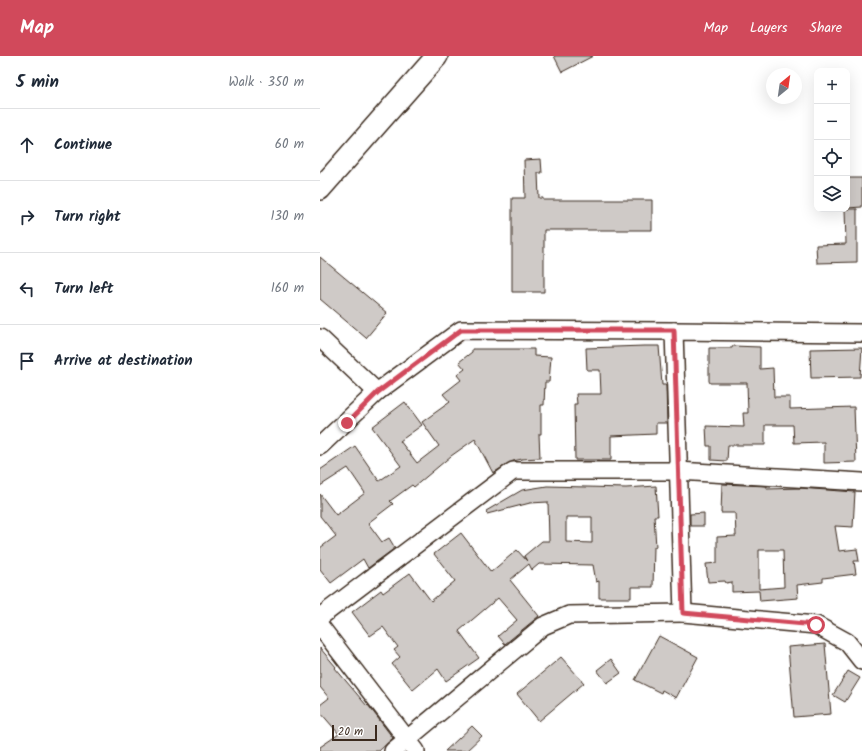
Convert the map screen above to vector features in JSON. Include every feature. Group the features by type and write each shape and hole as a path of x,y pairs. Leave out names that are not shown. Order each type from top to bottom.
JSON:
{"main road":[{"path":"323,183 437,56"}],"street":[{"path":"320,446 378,392 461,330 674,330 862,333"},
{"path":"674,330 683,613"},
{"path":"320,338 378,392"},
{"path":"320,617 513,471 678,471 862,482"},
{"path":"393,751 411,746 543,626 569,615 683,613 816,625 847,642 862,661"},
{"path":"320,626 411,746"}],"building":[{"path":"554,56 593,56 562,72"},
{"path":"541,159 542,173 538,173 539,198 543,198 543,200 652,200 652,230 544,230 544,292 512,292 512,198 525,198 524,160"},
{"path":"850,178 862,178 862,207 850,208"},
{"path":"850,209 857,209 857,262 817,263 816,245 846,244 845,212 850,212"},
{"path":"320,257 387,313 366,338 320,299"},
{"path":"659,346 662,385 666,385 667,423 656,423 656,434 611,436 611,460 575,460 574,404 577,404 576,394 601,394 600,370 587,370 586,348"},
{"path":"733,346 760,347 760,369 773,368 774,397 790,397 790,409 854,407 856,462 824,463 824,442 794,443 793,425 765,425 765,445 728,445 727,461 711,460 711,446 707,446 706,426 744,427 743,413 748,413 747,383 710,383 709,381 709,348 732,348"},
{"path":"862,348 860,377 811,378 810,349"},
{"path":"472,349 534,349 534,356 551,357 549,382 545,382 544,405 541,405 541,434 539,434 540,458 513,461 493,473 475,439 451,456 414,487 412,485 390,501 393,504 368,523 382,542 389,538 395,548 368,568 363,559 331,583 320,569 320,548 336,536 320,516 320,494 336,515 365,493 348,468 320,486 320,470 355,446 379,481 401,466 372,427 405,402 422,425 400,441 417,463 439,446 422,422 450,402 443,394 461,380 457,375 465,369 459,362 472,352"},
{"path":"722,484 767,486 767,489 799,488 855,492 853,527 835,526 839,551 857,549 859,561 854,561 856,574 823,578 823,582 797,585 798,598 760,601 759,591 732,592 732,582 708,582 706,564 717,563 717,537 736,536 735,513 721,513","holes":["759,550 783,550 784,587 759,589"]},
{"path":"547,486 626,488 656,486 658,516 654,516 656,547 654,547 653,587 631,587 631,598 599,598 599,581 596,582 593,565 539,564 532,570 529,564 510,580 539,616 505,644 498,636 517,620 498,598 459,631 479,658 446,681 438,669 413,690 392,664 400,657 394,650 398,647 383,627 370,636 352,612 381,590 383,593 410,573 431,601 455,581 434,554 461,533 491,572 517,550 527,561 524,556 542,541 549,541 548,502 530,503 487,514 486,511 522,490","holes":["566,517 592,517 592,543 566,542"]},
{"path":"704,513 704,526 690,526 690,514"},
{"path":"659,636 698,657 676,698 662,690 661,693 635,680"},
{"path":"825,644 831,714 794,717 788,647"},
{"path":"320,648 367,706 368,705 393,738 379,751 320,751 320,747 339,734 320,712 320,705 329,698 320,687"},
{"path":"561,657 584,683 539,721 517,694"},
{"path":"611,659 621,673 607,683 597,670"},
{"path":"848,671 860,678 845,702 833,695"},
{"path":"472,726 482,736 466,751 445,751"}],"route":[{"path":"347,423 378,392 461,330 674,330 683,613 816,625"}]}
